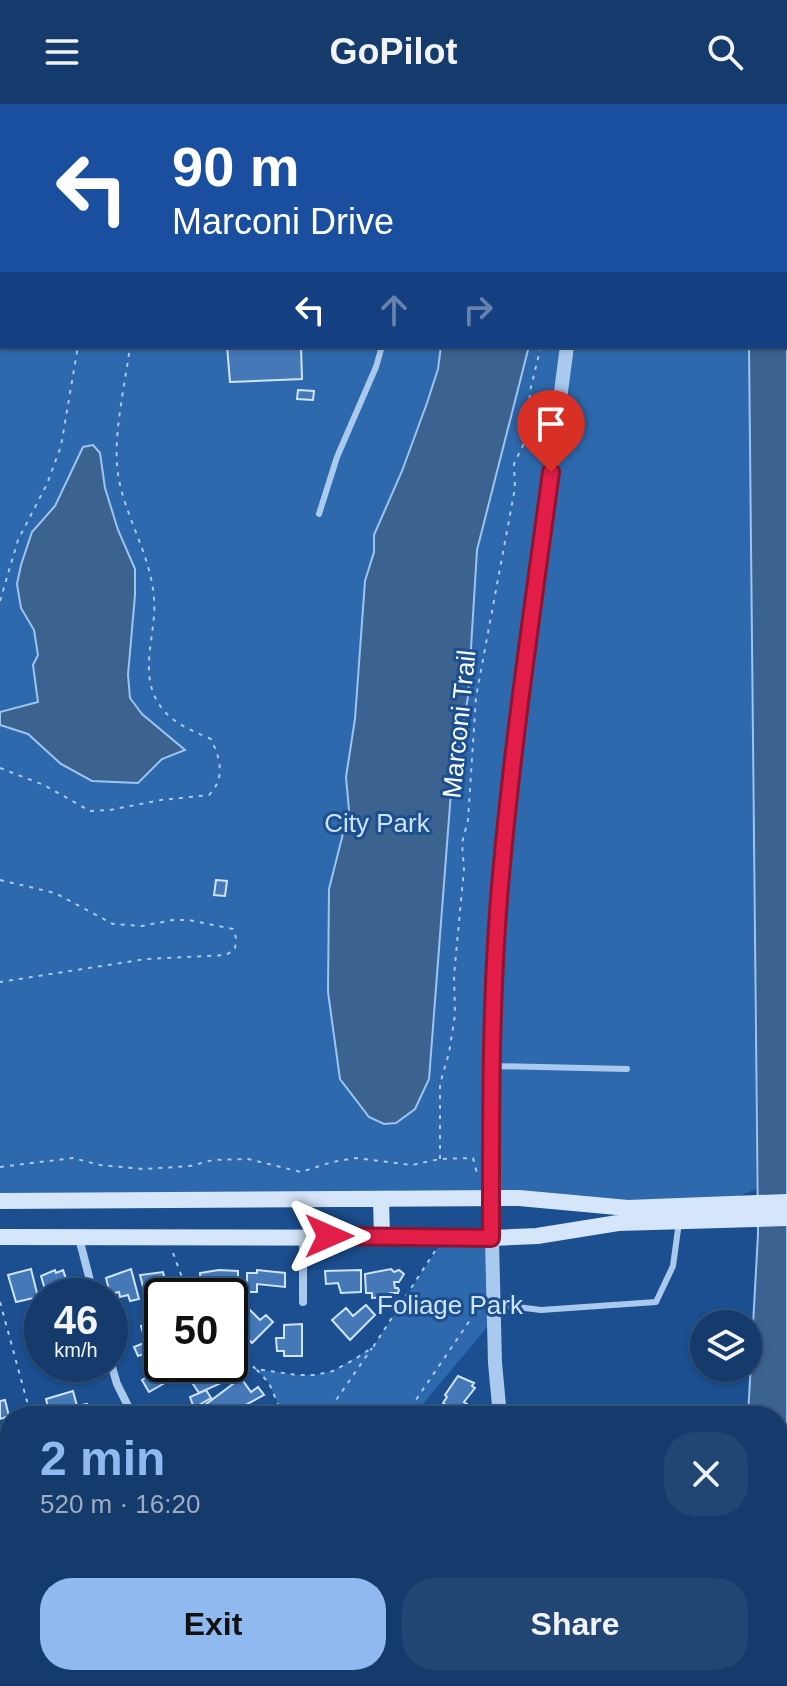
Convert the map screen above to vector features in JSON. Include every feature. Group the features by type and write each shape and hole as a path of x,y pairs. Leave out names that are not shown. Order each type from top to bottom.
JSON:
{"main road":[{"path":"0,1201 491,1199 744,1212 787,1218"},
{"path":"381,1200 382,1236"},
{"path":"0,1237 537,1236 618,1223 679,1222 787,1202"}],"street":[{"path":"499,1406 491,1199 492,1066 501,876 567,348"},
{"path":"303,1236 303,1302"},
{"path":"79,1237 89,1278"},
{"path":"116,1382 128,1406"}],"lane":[{"path":"319,514 337,457 381,348"},
{"path":"492,1066 627,1069"},
{"path":"493,1304 541,1310 656,1302 673,1266 679,1222"}],"path":[{"path":"0,601 18,540 47,484 61,446 78,348"},
{"path":"0,768 44,785 90,811 209,795 219,781 220,763 211,739 173,722 155,698 152,686 148,660 154,597 117,465 130,348"},
{"name":"Marconi Trail","path":"440,1159 440,1084 455,1015 454,975 464,869 462,843 468,820 476,697 515,488 514,464 528,435 530,391 541,348"},
{"path":"0,880 55,893 113,924 142,926 189,920 233,929 236,938 235,949 226,955 158,958 0,982"},
{"path":"0,1167 73,1158 100,1165 143,1169 248,1159 301,1172 356,1158 412,1165 440,1159 473,1158 476,1174 491,1199"},
{"path":"170,1237 181,1278"},
{"path":"332,1406 445,1237"},
{"path":"412,1406 493,1286"},
{"path":"0,1302 28,1406"},
{"path":"256,1369 315,1375 333,1371 373,1347"},
{"path":"248,1362 269,1383 279,1406"}],"green space":[{"name":"City Park","path":"0,348 749,348 756,1189 716,1206 551,1201 0,1201"},
{"name":"Foliage Park","path":"445,1237 491,1238 494,1319 421,1406 279,1406 269,1383 256,1369 315,1375 333,1371 373,1347"}],"shaded area":[{"path":"441,348 528,348 477,550 468,697 451,792 429,1079 415,1109 396,1123 384,1124 369,1117 340,1079 328,992 329,889 349,810 346,777 355,719 365,581 374,552 374,535 402,471 438,369"},
{"path":"749,348 787,348 787,1406 749,1406 750,1382 762,1382 762,1310 754,1310 758,1234"},
{"path":"93,445 100,453 105,488 135,569 128,675 130,698 142,714 185,750 162,759 138,783 92,781 61,764 28,734 0,725 0,712 38,702 33,665 38,655 34,630 21,608 17,584 21,565 32,532 55,506 83,447"}],"building":[{"path":"227,348 301,348 302,379 230,382"},
{"path":"298,390 314,391 313,400 297,399"},
{"path":"216,880 227,881 225,896 214,895"},
{"path":"31,1269 33,1278 24,1278 24,1300 16,1302 8,1275"},
{"path":"131,1269 139,1299 130,1301 128,1278 106,1278"},
{"path":"391,1269 404,1274 399,1282 394,1282 398,1293 390,1293 390,1297 372,1298 372,1293 366,1293 365,1274"},
{"path":"63,1270 66,1278 42,1278"},
{"path":"257,1270 285,1273 285,1287 257,1284 257,1292 248,1292 247,1273 257,1273"},
{"path":"361,1270 361,1292 341,1293 338,1283 326,1284 325,1271"},
{"path":"238,1271 238,1278 200,1278 200,1273"},
{"path":"163,1272 164,1278 144,1278 144,1290 140,1275"},
{"path":"366,1305 375,1315 350,1340 332,1320 346,1308 353,1316"},
{"path":"248,1308 260,1320 266,1315 273,1322 252,1343 248,1339"},
{"path":"302,1324 302,1356 284,1356 284,1351 277,1351 276,1338 284,1338 284,1325"},
{"path":"144,1343 144,1354 138,1356 134,1347"},
{"path":"458,1376 474,1383 472,1386 475,1388 464,1402 470,1406 447,1406 443,1403 447,1397 445,1395"},
{"path":"142,1380 144,1382 166,1382 149,1392"},
{"path":"192,1382 221,1383 199,1393"},
{"path":"236,1382 244,1382 251,1392 258,1387 264,1395 244,1406 204,1406"},
{"path":"206,1390 211,1398 193,1406 190,1397"},
{"path":"73,1391 77,1406 48,1406 46,1399"}],"route":[{"path":"329,1236 491,1238 492,1066 501,876 551,472"}]}
